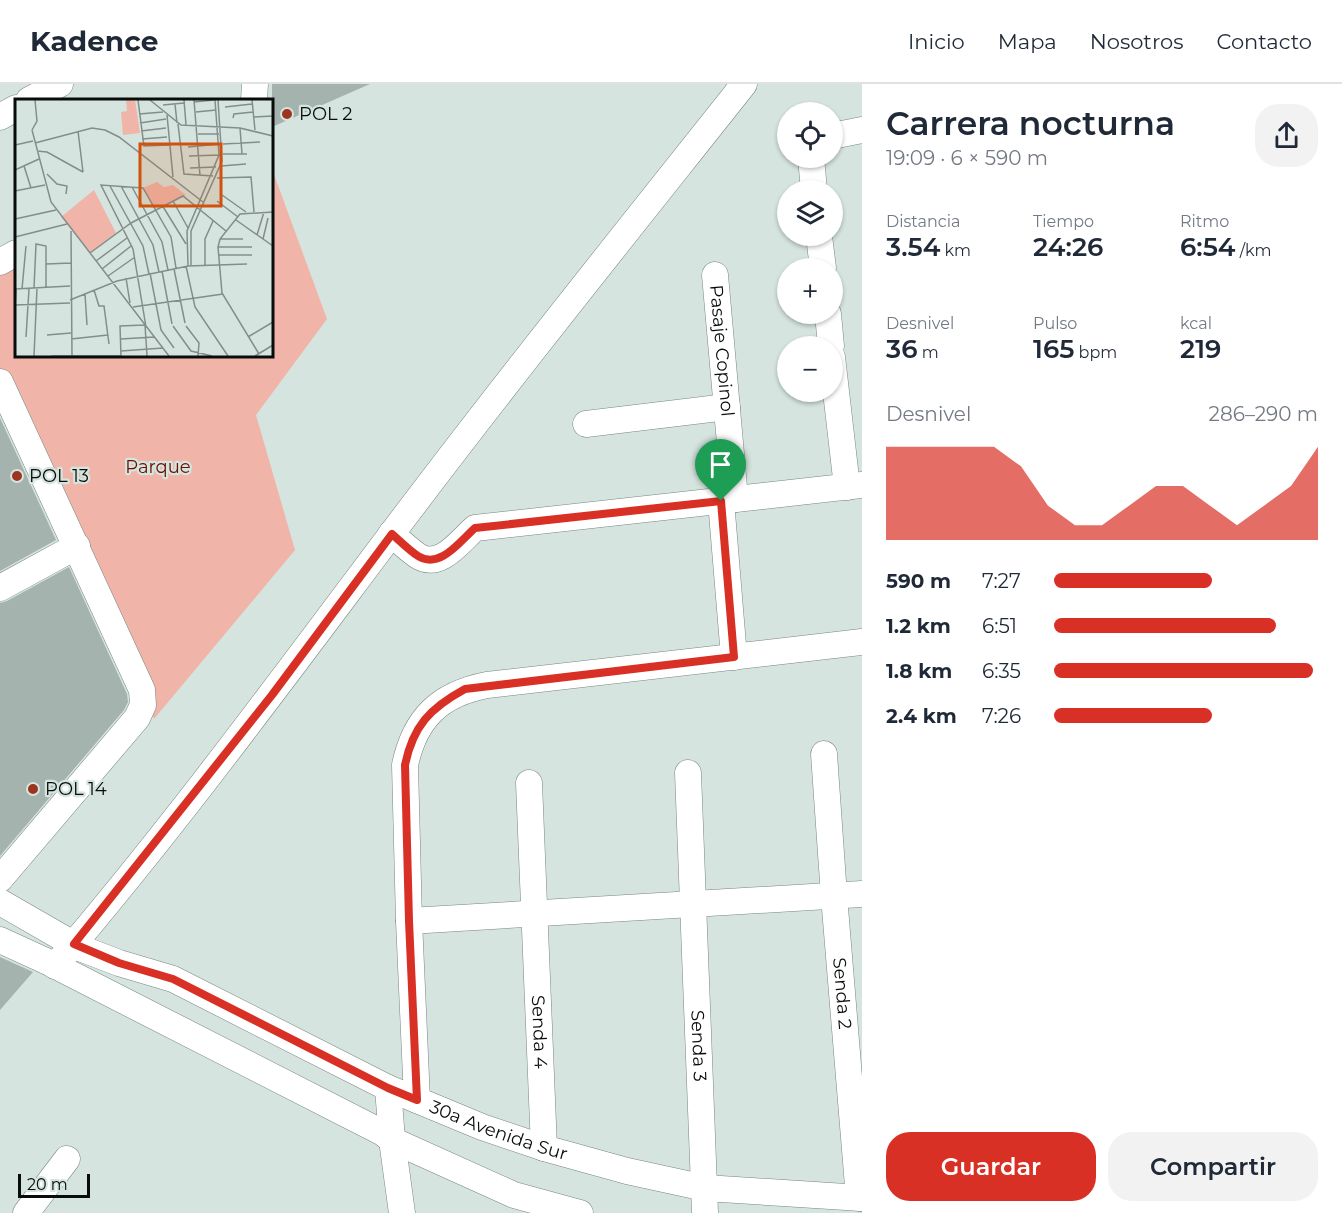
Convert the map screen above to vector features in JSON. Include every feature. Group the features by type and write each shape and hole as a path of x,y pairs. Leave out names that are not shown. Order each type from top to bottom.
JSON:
{"street":[{"path":"32,99 60,84"},
{"path":"55,966 272,695 392,534 548,332 744,84"},
{"path":"0,117 15,109"},
{"path":"843,134 862,130"},
{"path":"0,262 15,254"},
{"name":"Pasaje Copinol","path":"715,275 727,407 734,657"},
{"path":"0,879 137,718 143,705 142,690 77,546 3,394"},
{"path":"392,534 420,557 429,560 440,558 475,528 854,486 840,402"},
{"path":"586,424 727,407"},
{"path":"0,588 77,546"},
{"path":"417,1100 405,765 410,743 422,722 441,702 465,689 862,642"},
{"name":"Senda 2","path":"824,754 860,1198"},
{"name":"Senda 3","path":"688,772 705,1213"},
{"name":"Senda 4","path":"529,783 544,1148"},
{"path":"409,921 862,894"},
{"name":"30a Avenida Sur","path":"0,902 74,944 119,963 173,979 388,1088 482,1127 544,1148 627,1171 705,1188 860,1198"},
{"path":"0,940 383,1133 392,1140 514,1195 566,1211"},
{"path":"388,1088 392,1140 402,1213"},
{"path":"26,1213 67,1159"}],"green space":[{"name":"Parque","path":"273,172 327,319 256,415 295,550 154,719 0,380 0,262 15,254 15,357 273,357"}],"building":[{"name":"POL 2","path":"272,84 370,84 273,127"},
{"name":"POL 13","path":"0,418 56,540 0,571"},
{"name":"POL 14","path":"69,567 127,694 128,702 124,710 0,856 0,603"},
{"path":"0,957 33,972 0,1010"}],"place":[{"name":"POL 2","path":"287,114"},
{"name":"POL 13","path":"17,476"},
{"name":"POL 14","path":"33,789"}],"route":[{"path":"721,501 734,657 465,689 441,702 422,722 410,743 405,765 417,1100 388,1088 173,979 119,963 74,944 272,695 392,534 420,557 429,560 440,558 475,528 721,501"}]}
